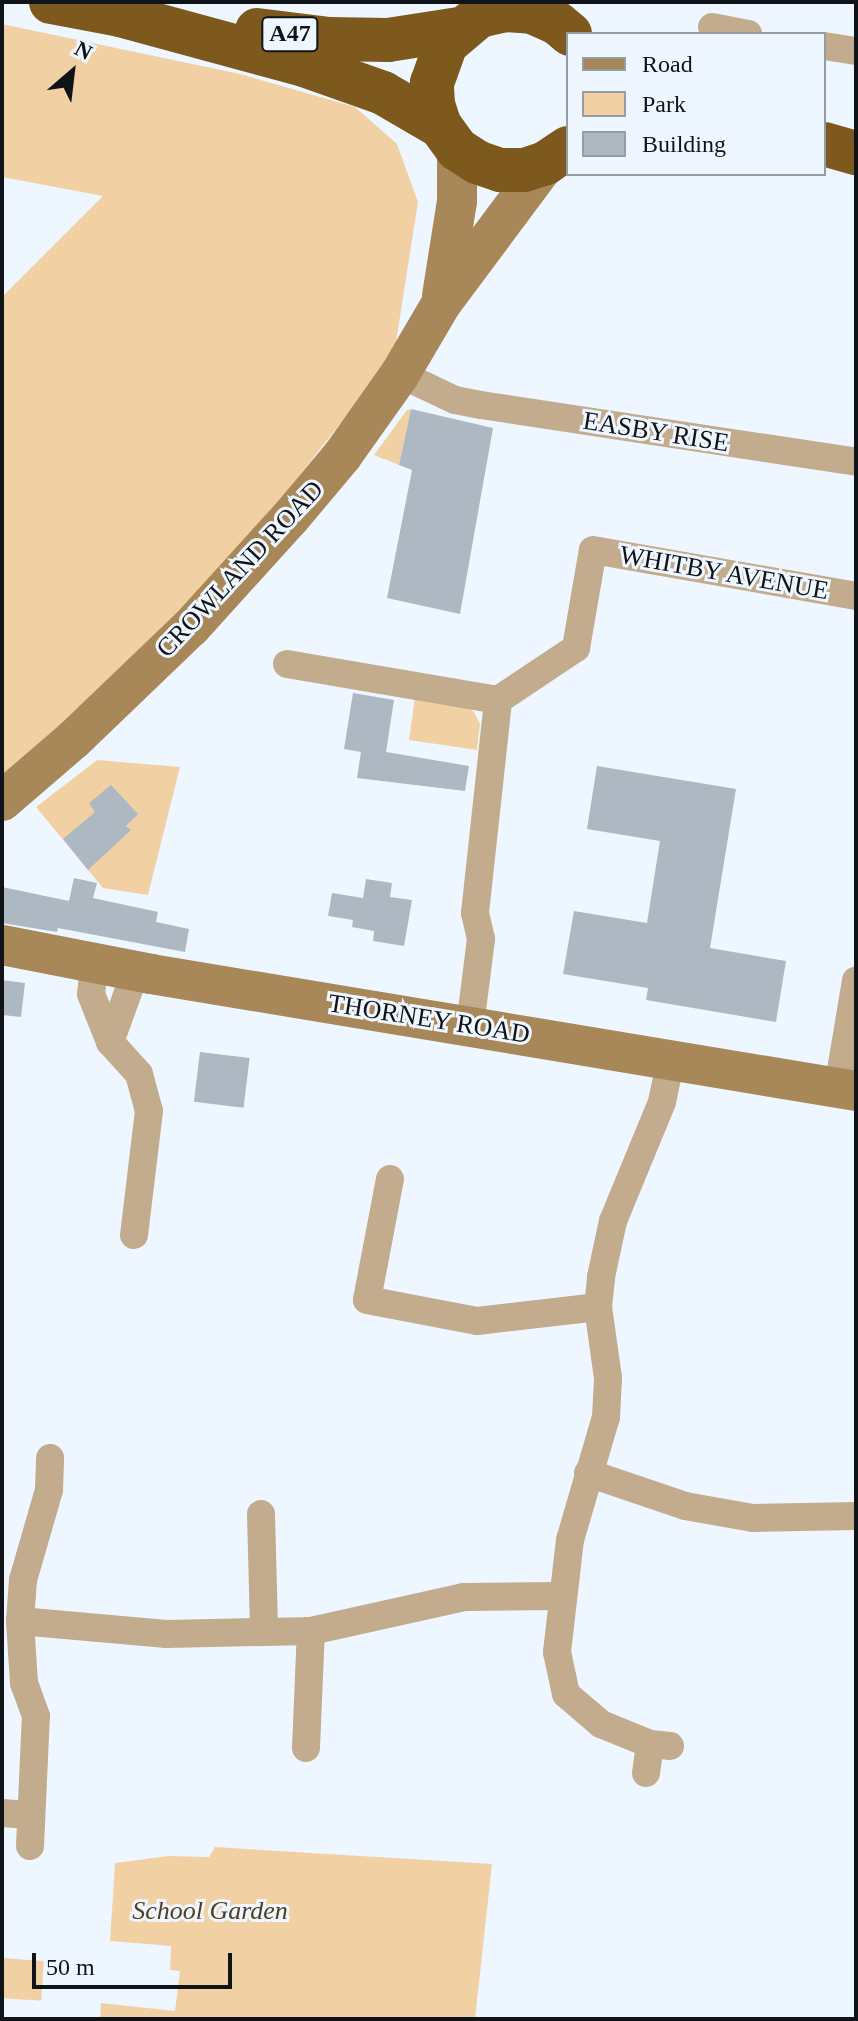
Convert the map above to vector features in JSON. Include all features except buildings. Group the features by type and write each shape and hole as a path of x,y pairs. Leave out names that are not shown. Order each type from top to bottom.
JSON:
{"highway":[{"name":"A47","path":"51,2 120,15 329,39 388,40 475,16"},
{"path":"560,20 532,12 505,10 475,16 437,61 432,83 433,105 449,138 477,162 500,170 524,170 562,153"},
{"name":"A47","path":"120,15 383,93 449,138"},
{"path":"826,145 856,153"},
{"path":"826,165 856,168"}],"street":[{"path":"826,46 856,51"},
{"name":"CROWLAND ROAD","path":"441,304 457,201 449,138"},
{"name":"CROWLAND ROAD","path":"2,801 73,740 204,613 342,456 400,374 441,304 562,153"},
{"name":"EASBY RISE","path":"400,374 455,400 856,462"},
{"name":"WHITBY AVENUE","path":"498,700 576,648 593,550 856,596"},
{"path":"287,664 498,700 475,913 481,939 470,1026"},
{"name":"THORNEY ROAD","path":"2,945 847,1090"},
{"path":"94,962 91,994 110,1042 139,1074 149,1111 134,1235"},
{"path":"110,1042 136,970"},
{"path":"847,1090 856,980"},
{"path":"646,1773 660,1745 601,1724 566,1694 557,1652 570,1540 606,1417 608,1378 598,1307 613,1221 662,1102 671,1059"},
{"path":"390,1179 367,1300 477,1321 598,1307"},
{"path":"30,1846 36,1716 24,1683 20,1621 23,1580 49,1490 50,1458"},
{"path":"588,1473 685,1506 753,1518 856,1516"},
{"path":"261,1514 264,1630"},
{"path":"20,1621 166,1634 311,1631 464,1597 563,1596"},
{"path":"306,1748 311,1631"},
{"path":"2,1813 30,1815"}],"green space":[{"path":"2,24 240,74 355,107 397,144 418,202 394,355 229,565 2,782 2,297 103,196 2,177"},
{"path":"411,409 399,465 374,455 407,410"},
{"path":"415,697 467,706 480,724 477,750 409,740"},
{"path":"97,760 180,767 148,895 103,888 36,807"},
{"name":"School Garden","path":"215,1847 492,1864 475,2019 100,2019 101,2003 175,2011 180,1971 170,1970 171,1946 110,1941 115,1863 169,1856 209,1857"},
{"path":"2,1958 44,1961 41,2001 2,1998"}]}
